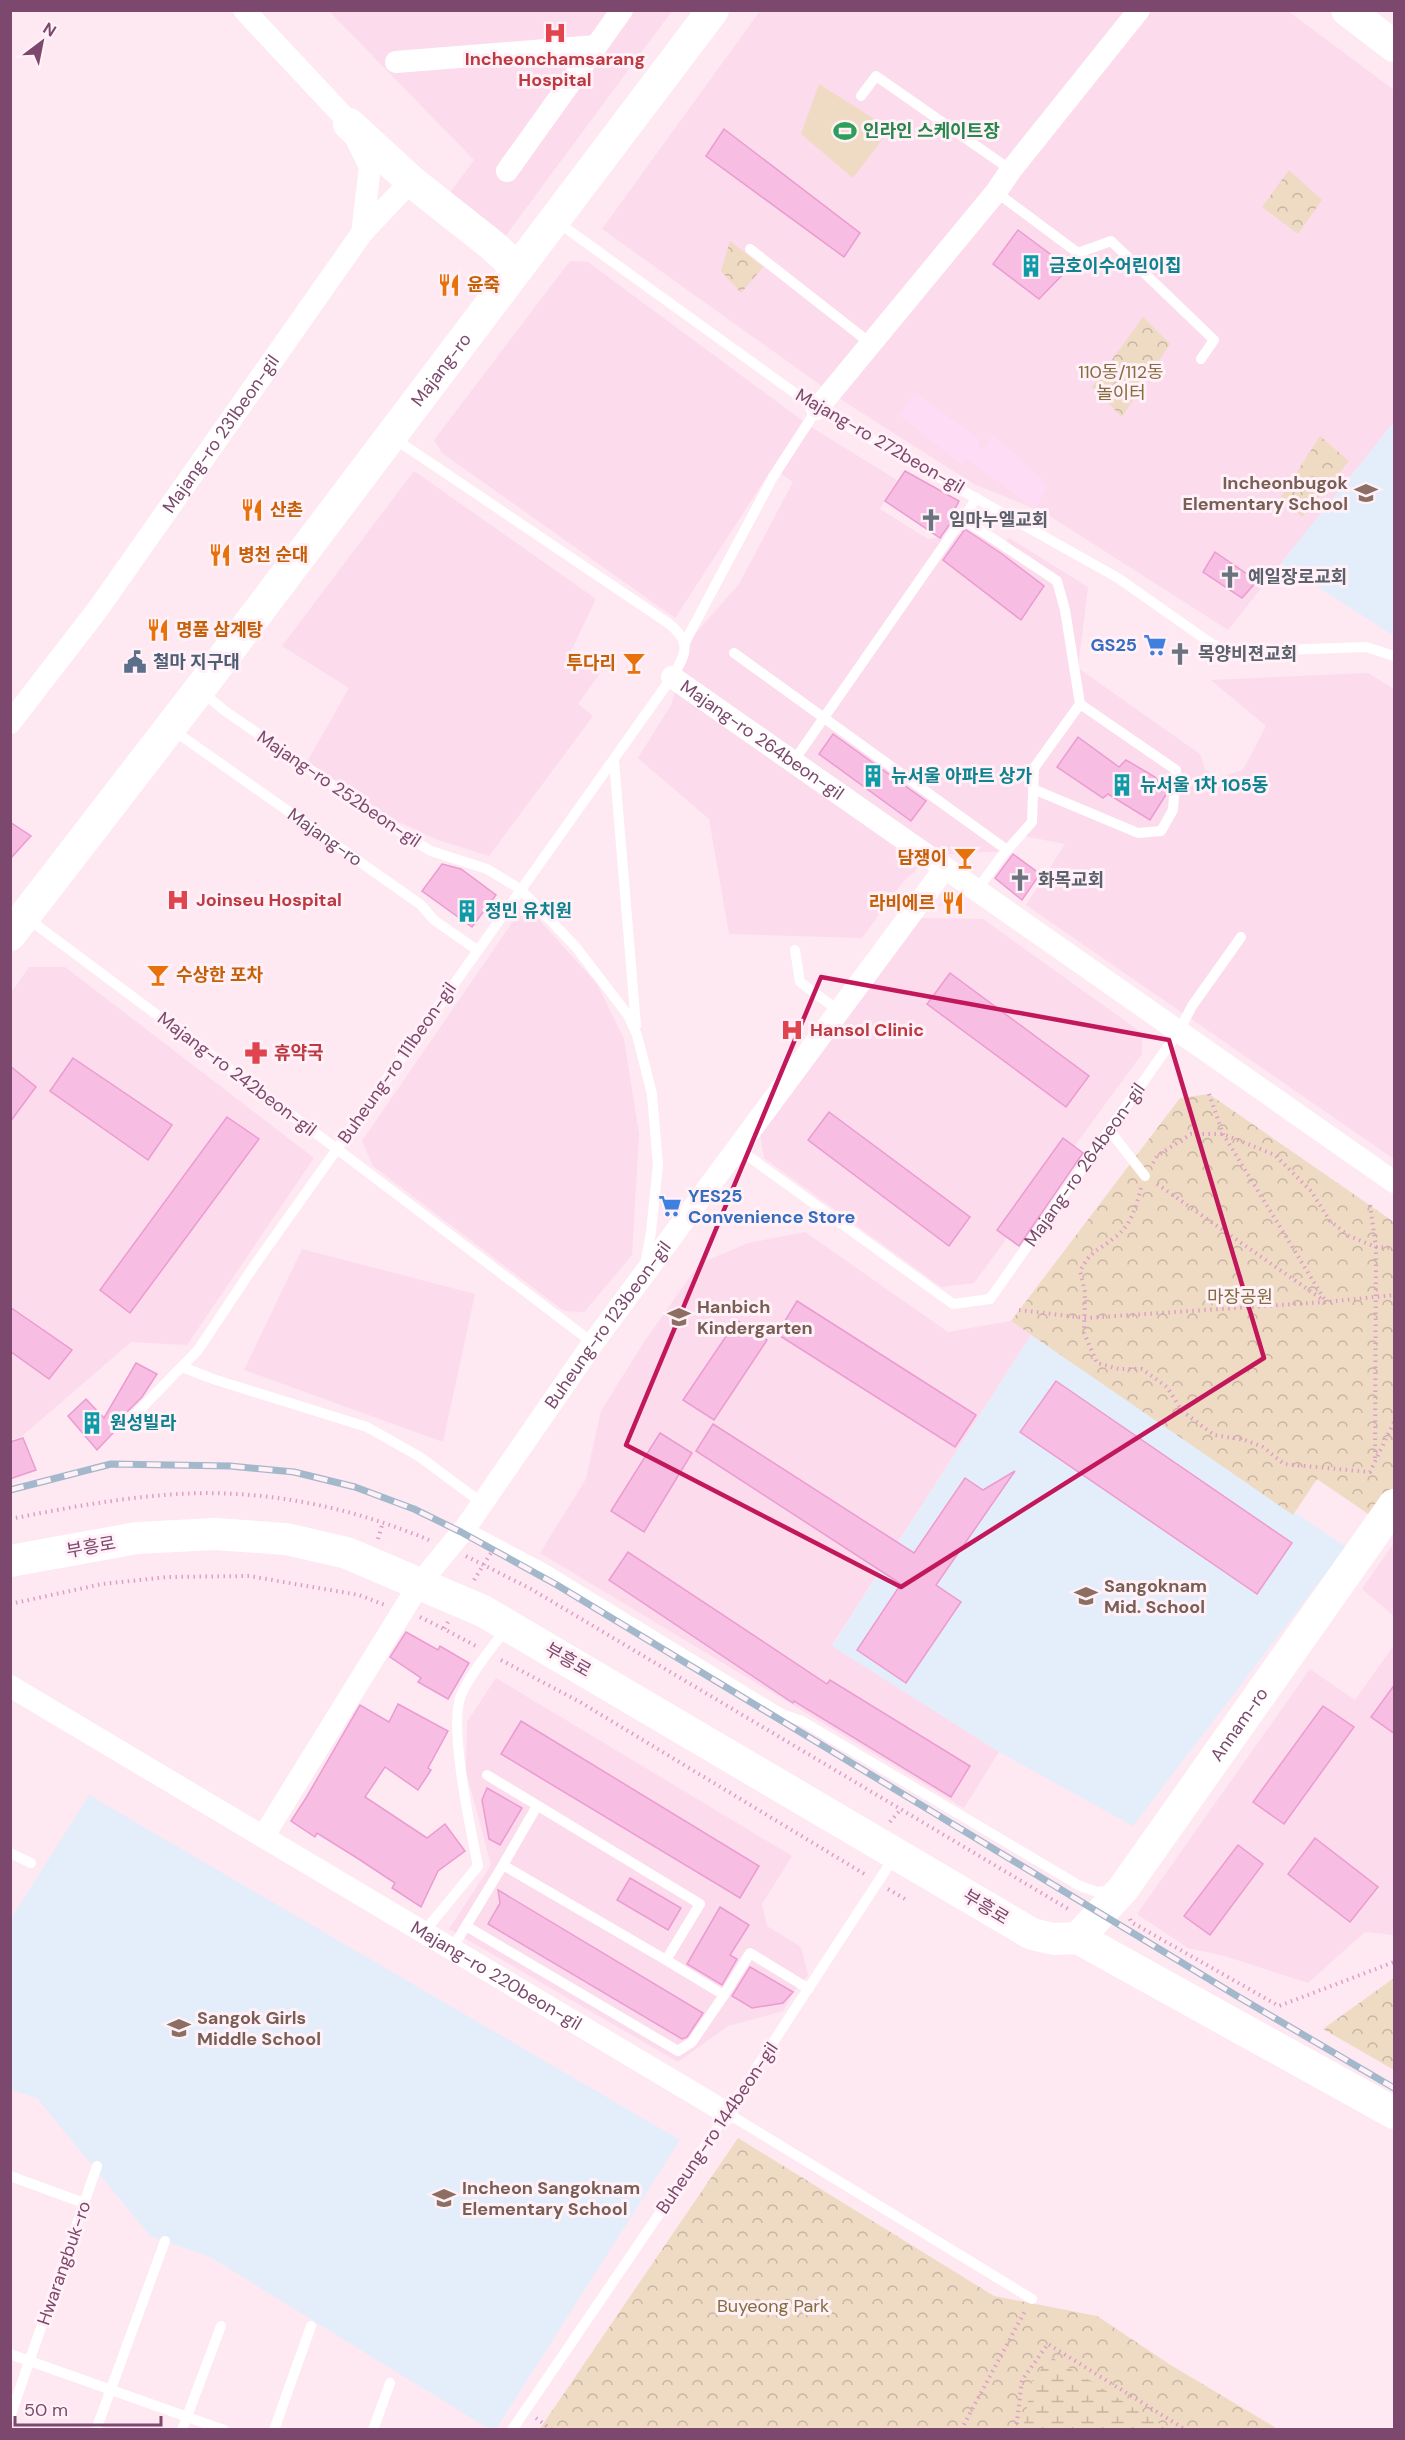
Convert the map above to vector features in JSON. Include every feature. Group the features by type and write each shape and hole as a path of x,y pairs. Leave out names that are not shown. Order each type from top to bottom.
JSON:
{"main road":[{"name":"Majang-ro","path":"18,926 714,10"},
{"path":"1347,10 1395,46"},
{"path":"349,124 411,181 518,267"},
{"name":"Annam-ro","path":"1085,1930 1123,1889 1395,1505"},
{"name":"부흥로","path":"10,1562 137,1538 215,1534 286,1539 347,1553 483,1611 1032,1934 1054,1939 1085,1930"},
{"path":"1085,1930 1395,2113"}],"street":[{"name":"Majang-ro 231beon-gil","path":"10,723 98,609 362,233 370,167 349,124 244,10"},
{"path":"507,171 622,10"},
{"path":"817,409 996,192 1133,12"},
{"path":"396,62 596,46"},
{"path":"362,233 411,181"},
{"name":"Majang-ro 264beon-gil","path":"672,677 1395,1182"},
{"name":"Buheung-ro 123beon-gil","path":"420,1583 466,1527 592,1343 945,868"},
{"path":"263,1837 420,1583"},
{"name":"Majang-ro 220beon-gil","path":"10,1686 727,2113"}],"lane":[{"path":"861,96 876,76 1011,170"},
{"path":"996,192 1078,253 1111,241 1214,340 1201,359"},
{"name":"Majang-ro 272beon-gil","path":"554,219 817,409 1118,578 1212,644 1233,652 1366,647 1395,656"},
{"path":"750,249 870,343"},
{"name":"Majang-ro 264beon-gil","path":"672,677 681,663 685,642 773,477 817,409"},
{"path":"390,436 668,623 678,631 685,642"},
{"path":"793,762 977,498"},
{"path":"962,518 1057,581 1065,610 1080,704 1034,768 1032,822 1007,850 977,890"},
{"path":"734,652 1007,850"},
{"name":"Buheung-ro 111beon-gil","path":"122,1428 198,1350 477,950 672,677"},
{"name":"Majang-ro 252beon-gil","path":"199,690 225,711 411,839 431,851 487,869 520,889 575,946 616,997 628,1014 637,1035 652,1094 658,1165 651,1232 643,1275"},
{"path":"1033,789 1138,833 1161,831 1173,810 1176,770 1080,704"},
{"name":"Majang-ro","path":"170,728 421,905 434,920 477,950"},
{"path":"614,760 637,1035"},
{"name":"Majang-ro 242beon-gil","path":"18,926 337,1149 592,1343"},
{"path":"1179,1031 1192,1006 1241,937"},
{"path":"795,950 800,982 839,1011"},
{"name":"Majang-ro 264beon-gil","path":"737,1148 953,1304 990,1299 1179,1031"},
{"path":"1109,1131 1145,1176"},
{"path":"182,1367 213,1379 367,1427 420,1457 482,1503"},
{"path":"466,1527 545,1569 782,1714 802,1721 1080,1886 1097,1892 1123,1889"},
{"path":"424,1932 478,1866 466,1803 457,1723 461,1695 508,1625"},
{"path":"487,1776 700,1904 666,1960"},
{"path":"452,1949 537,1806"},
{"path":"10,1853 31,1863"},
{"name":"Buheung-ro 144beon-gil","path":"512,2430 727,2113 897,1853"},
{"path":"503,1865 724,1995"},
{"path":"466,1926 678,2051 692,2042 750,1953 808,1989"},
{"path":"727,2113 1032,2299"},
{"name":"Hwarangbuk-ro","path":"10,2417 97,2166"},
{"path":"10,2176 84,2203"},
{"path":"96,2430 165,2241"},
{"path":"182,2430 220,2326"},
{"path":"274,2430 311,2326"},
{"path":"10,2354 224,2430"},
{"path":"373,2430 390,2383"}],"path":[{"path":"1209,1094 1223,1134 1326,1302"},
{"path":"1395,1248 1376,1247 1349,1236 1330,1221 1311,1191 1275,1155 1223,1134 1191,1134 1156,1156 1145,1176 1135,1210 1127,1225 1116,1238 1089,1255 1080,1271 1085,1292 1084,1333 1097,1363 1119,1369 1142,1369 1167,1387 1182,1411 1214,1435 1245,1440 1263,1447 1284,1464 1370,1472 1395,1422"},
{"path":"1145,1176 1326,1302"},
{"path":"1370,1205 1376,1247 1375,1464"},
{"path":"1019,1310 1086,1318 1326,1302 1376,1295 1395,1295"},
{"path":"10,1519 165,1495 219,1494 315,1504 383,1522 448,1548 531,1589 1085,1930"},
{"path":"10,1604 102,1584 168,1577 249,1576 316,1589"},
{"path":"1123,1889 1131,1922 1279,2006 1395,1962"},
{"path":"961,2430 1032,2299"},
{"path":"1016,2430 1022,2380 1048,2344 1186,2430"}],"highlighted area":[{"path":"821,977 1169,1040 1264,1358 901,1587 626,1445"}],"shaded area":[{"path":"329,11 672,11 504,238 449,194 474,160"},
{"path":"760,11 1288,11 1394,90 1394,422 1228,630 1045,513 974,484 840,399 602,229"},
{"path":"570,261 588,262 803,421 675,618 442,453 434,440"},
{"path":"915,393 979,439 978,446 984,451 993,435 1048,485 1035,509 967,459 962,465 899,415"},
{"name":"Incheonbugok Elementary School","path":"1394,422 1394,636 1281,563"},
{"path":"811,427 897,480 880,509 928,539 971,533 1004,545 1009,538 1088,587 1078,668 1200,754 1209,781 1243,770 1266,726 1211,680 1368,673 1394,689 1394,1159 1026,905 1065,844 1018,835 1005,851 932,855 903,882 862,938 729,934 709,819 638,758 671,705 694,635 739,584 793,482 780,473"},
{"path":"414,471 596,599 571,651 600,673 578,704 593,716 489,856 438,840 390,818 307,762 349,688 282,646"},
{"path":"525,904 597,984 624,1039 639,1134 632,1255 584,1312 564,1311 373,1166 362,1141"},
{"path":"921,918 983,919 1142,1033 1142,1054 974,1283 941,1287 764,1158 760,1133"},
{"path":"29,967 65,967 314,1158 187,1345 131,1342 21,1437 11,1440 11,993"},
{"path":"805,1232 948,1332 1011,1321 1031,1335 832,1645 999,1752 964,1808 540,1553 586,1479 601,1411 644,1342 699,1264 748,1243"},
{"path":"302,1249 475,1294 443,1442 244,1370"},
{"name":"Sangoknam Mid. School","path":"1031,1335 1346,1547 1133,1826 999,1752 832,1646"},
{"path":"1394,1543 1394,1616 1362,1589"},
{"path":"1394,1645 1394,1935 1365,1932 1308,1983 1225,1956 1188,1948 1137,1914 1310,1669 1355,1700"},
{"path":"496,1678 792,1856 762,1904 767,1926 801,1947 808,1975 793,1993 783,2011 728,2026 678,2062 449,1929 491,1865 466,1771 467,1722"},
{"path":"89,1795 680,2140 496,2429 489,2429 210,2257 150,2236 37,2098 11,2090 10,1920"}],"green space":[{"name":"인라인 스케이트장","path":"819,84 890,129 853,178 801,134"},
{"path":"1289,170 1322,200 1298,234 1262,207"},
{"path":"730,241 763,267 741,293 721,271"},
{"name":"110동/112동 놀이터","path":"1143,317 1170,344 1122,417 1092,387"},
{"path":"1320,436 1349,461 1302,517 1281,497"},
{"name":"마장공원","path":"1209,1094 1394,1222 1394,1487 1374,1518 1317,1479 1293,1515 1011,1321 1180,1098"},
{"path":"1394,1978 1394,2070 1323,2029"},
{"name":"Buyeong Park","path":"738,2138 994,2296 1097,2316 1169,2364 1278,2429 539,2430"},
{"path":"1051,2357 1168,2429 1023,2429 1032,2381"}],"building":[{"path":"724,129 860,233 844,257 706,156"},
{"name":"금호이수어린이집","path":"1018,230 1069,268 1039,299 993,264"},
{"name":"임마누엘교회","path":"905,471 959,501 952,515 955,517 940,538 885,501"},
{"path":"965,529 1044,586 1021,620 943,560"},
{"name":"예일장로교회","path":"1215,552 1257,581 1242,598 1203,572"},
{"name":"뉴서울 아파트 상가","path":"833,734 926,801 911,821 819,754"},
{"name":"뉴서울 1차 105동","path":"1078,737 1119,767 1126,760 1155,777 1167,793 1150,820 1108,794 1103,798 1057,767"},
{"path":"10,822 31,836 10,859"},
{"path":"1013,854 1040,874 1022,900 995,878"},
{"name":"정민 유치원","path":"442,864 461,869 496,895 472,927 422,891"},
{"path":"950,973 1089,1076 1066,1107 927,1004"},
{"path":"73,1058 172,1125 148,1160 50,1091"},
{"path":"10,1066 36,1087 10,1122"},
{"path":"829,1112 970,1217 949,1246 808,1140"},
{"path":"227,1117 259,1139 130,1313 100,1290"},
{"path":"1063,1138 1083,1153 1019,1246 997,1230"},
{"path":"797,1301 976,1415 955,1447 777,1334"},
{"path":"10,1307 72,1350 49,1379 10,1351"},
{"path":"737,1320 767,1340 714,1420 683,1400"},
{"path":"136,1363 157,1374 142,1397 116,1423 115,1431 97,1450 68,1416 86,1399 104,1418"},
{"path":"1056,1381 1292,1543 1257,1594 1020,1432"},
{"path":"713,1424 914,1553 965,1478 983,1490 1015,1471 936,1585 961,1602 906,1683 857,1650 901,1584 696,1451"},
{"path":"660,1433 692,1453 644,1532 611,1511"},
{"path":"23,1438 36,1470 10,1479 10,1442"},
{"path":"628,1552 827,1684 830,1680 970,1766 951,1797 794,1701 793,1703 609,1580"},
{"path":"406,1632 438,1650 440,1646 469,1663 448,1699 418,1682 421,1678 390,1657"},
{"path":"1395,1684 1395,1734 1371,1717"},
{"path":"398,1704 448,1731 428,1768 431,1770 418,1790 385,1767 365,1797 427,1838 445,1824 465,1851 438,1871 421,1907 392,1888 395,1883 317,1833 315,1837 291,1821 360,1705 389,1722"},
{"path":"1323,1706 1354,1727 1284,1824 1253,1802"},
{"path":"521,1721 759,1866 740,1898 501,1754"},
{"path":"487,1788 522,1808 500,1845 489,1839 482,1800"},
{"path":"1315,1838 1378,1887 1350,1922 1288,1874"},
{"path":"1238,1845 1263,1864 1210,1935 1184,1916"},
{"path":"630,1878 681,1908 668,1930 617,1900"},
{"path":"498,1890 703,2013 687,2037 682,2039 488,1924 500,1903"},
{"path":"720,1907 749,1925 730,1955 737,1959 722,1985 687,1964"},
{"path":"750,1967 793,1992 783,2003 752,2008 732,1996"}],"railway":[{"path":"10,1490 111,1464 230,1466 294,1472 355,1487 414,1509 557,1585 1237,1996 1394,2088"}],"place":[{"name":"Incheonchamsarang Hospital","path":"555,33"},
{"name":"인라인 스케이트장","path":"845,131"},
{"name":"금호이수어린이집","path":"1031,266"},
{"name":"윤죽","path":"449,285"},
{"name":"Incheonbugok Elementary School","path":"1366,493"},
{"name":"산촌","path":"252,510"},
{"name":"임마누엘교회","path":"931,520"},
{"name":"병천 순대","path":"220,555"},
{"name":"예일장로교회","path":"1230,577"},
{"name":"명품 삼계탕","path":"158,630"},
{"name":"GS25","path":"1155,645"},
{"name":"목양비젼교회","path":"1180,654"},
{"name":"철마 지구대","path":"135,662"},
{"name":"투다리","path":"634,663"},
{"name":"뉴서울 아파트 상가","path":"873,776"},
{"name":"뉴서울 1차 105동","path":"1122,785"},
{"name":"담쟁이","path":"965,858"},
{"name":"화목교회","path":"1020,880"},
{"name":"Joinseu Hospital","path":"178,900"},
{"name":"라비에르","path":"953,903"},
{"name":"정민 유치원","path":"467,911"},
{"name":"수상한 포차","path":"158,975"},
{"name":"Hansol Clinic","path":"792,1030"},
{"name":"휴약국","path":"256,1053"},
{"name":"YES25 Convenience Store","path":"670,1206"},
{"name":"Hanbich Kindergarten","path":"679,1317"},
{"name":"원성빌라","path":"92,1423"},
{"name":"Sangoknam Mid. School","path":"1086,1596"},
{"name":"Sangok Girls Middle School","path":"179,2028"},
{"name":"Incheon Sangoknam Elementary School","path":"444,2198"}]}
